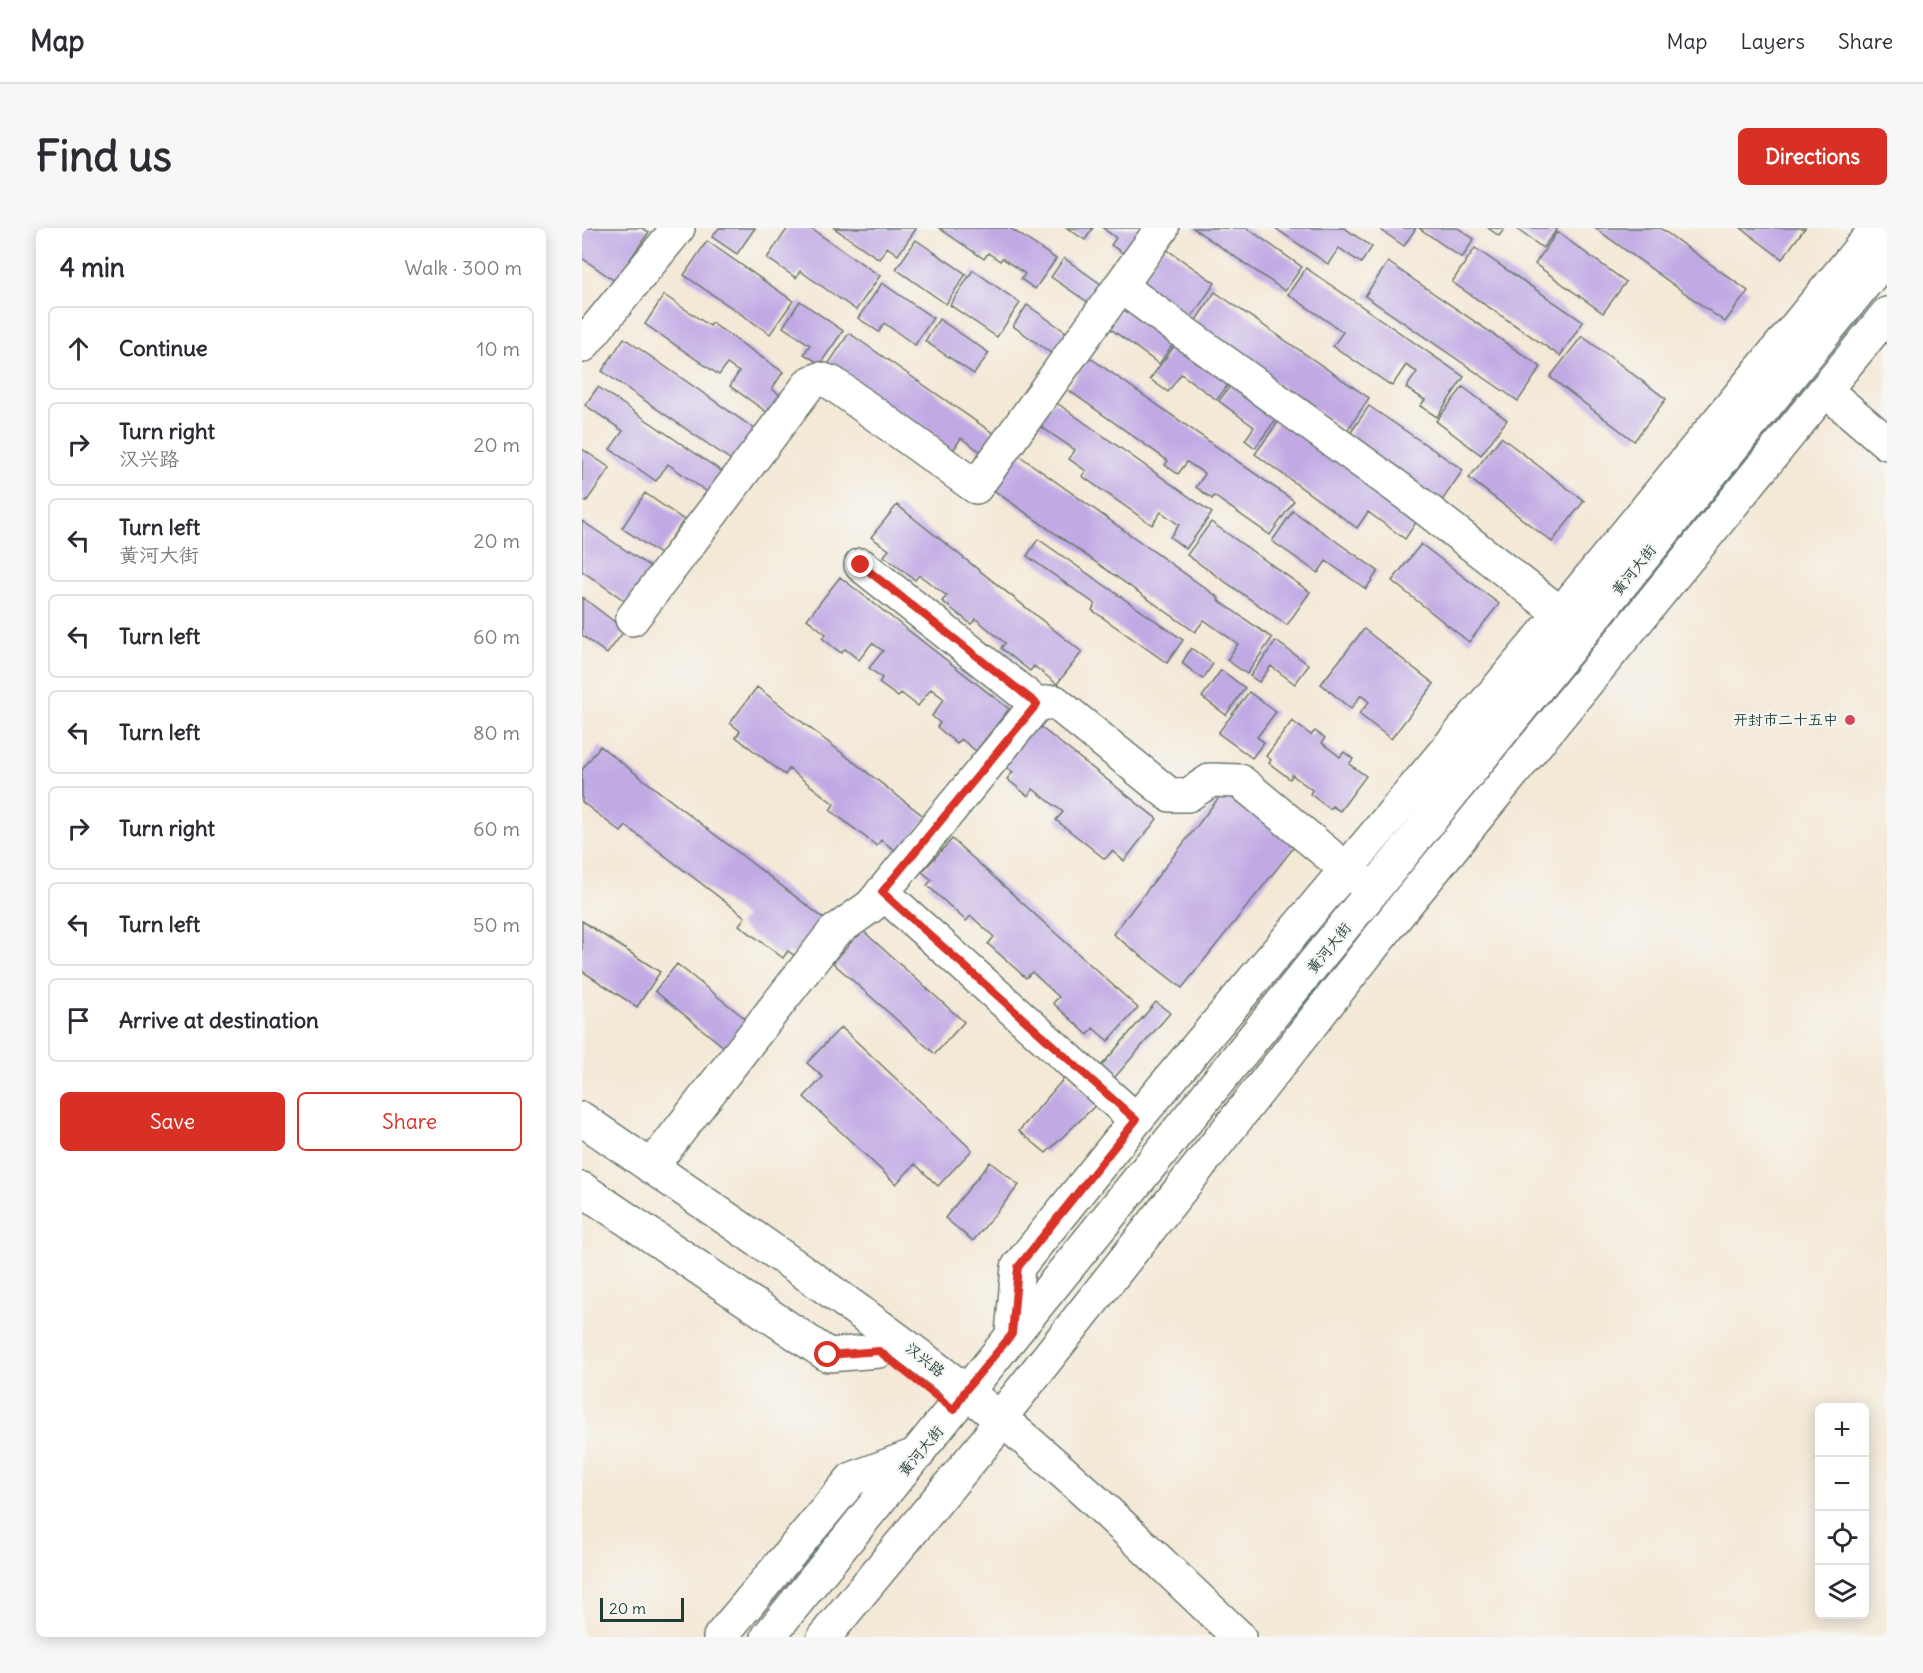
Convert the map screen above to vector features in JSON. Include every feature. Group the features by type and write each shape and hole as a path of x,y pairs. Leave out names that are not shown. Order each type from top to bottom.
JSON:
{"street":[{"path":"582,346 678,228"},
{"path":"632,619 810,383 820,380 832,383 976,487 1162,228"},
{"path":"1012,1334 1018,1267 1136,1120 1346,870 1572,623 1877,228"},
{"name":"黄河大街","path":"768,1637 918,1454 1012,1334 1374,892 1572,623 1887,256"},
{"path":"1120,286 1408,495 1572,623"},
{"path":"824,1637 994,1428 1398,913 1887,314"},
{"path":"1825,390 1887,443"},
{"path":"861,565 1037,704"},
{"path":"651,1167 834,932 871,906 1037,704 1055,702 1170,795 1188,795 1211,780 1240,781 1374,892"},
{"path":"882,892 1136,1120"},
{"name":"汉兴路","path":"582,1119 891,1334 960,1401 994,1428 1080,1488 1239,1637"},
{"name":"汉兴路","path":"582,1145 879,1351 960,1401"},
{"path":"582,1189 828,1355 879,1351"},
{"name":"汉兴路","path":"994,1428 1066,1504 1207,1637"},
{"path":"720,1637 852,1479 918,1454"}],"building":[{"path":"582,228 642,228 649,232 615,281 582,258"},
{"path":"719,228 755,228 737,254 712,237"},
{"path":"788,228 810,228 880,276 856,310 800,271 796,278 767,258"},
{"path":"834,228 916,229 898,255 887,247 879,259"},
{"path":"939,228 1010,228 1056,259 1035,289 1021,279 1025,274 1002,258 1000,261 988,253 984,259"},
{"path":"1067,228 1093,228 1085,240"},
{"path":"1103,228 1150,228 1135,261 1111,245 1116,238"},
{"path":"1193,228 1247,228 1302,267 1285,291"},
{"path":"1275,228 1344,228 1372,247 1361,263 1339,248 1328,264"},
{"path":"1378,228 1416,228 1404,246"},
{"path":"1419,228 1458,228 1474,239 1462,258"},
{"path":"1488,228 1505,228 1499,236"},
{"path":"1515,228 1558,228 1543,248"},
{"path":"1595,228 1660,228 1748,291 1725,322"},
{"path":"1741,228 1805,228 1782,259"},
{"path":"1557,232 1626,282 1603,313 1535,264"},
{"path":"916,240 966,274 946,304 896,269"},
{"path":"707,241 793,301 770,334 684,275"},
{"path":"1163,247 1215,283 1191,318 1139,283"},
{"path":"1475,248 1583,322 1560,356 1452,282"},
{"path":"1064,258 1108,289 1095,307 1051,277"},
{"path":"1388,262 1541,367 1518,401 1365,296"},
{"path":"1306,268 1464,377 1437,417 1420,406 1425,400 1406,388 1417,372 1406,365 1392,386 1333,346 1343,332 1288,294"},
{"path":"973,270 1020,303 997,337 950,305"},
{"path":"882,283 933,318 915,345 884,323 879,332 858,318"},
{"path":"1215,292 1369,398 1347,431 1192,326"},
{"path":"664,295 710,326 712,323 783,372 772,389 787,400 775,418 730,386 739,372 727,364 719,375 645,324"},
{"path":"800,301 843,331 820,364 804,354 810,345 783,327"},
{"path":"1125,303 1176,340 1159,364 1108,327"},
{"path":"1027,305 1073,337 1058,358 1013,326"},
{"path":"939,319 989,353 974,374 925,341"},
{"path":"849,333 997,436 984,454 961,438 952,452 825,369"},
{"path":"1582,336 1666,399 1634,441 1550,377"},
{"path":"624,338 759,432 737,464 602,371"},
{"path":"1178,341 1232,379 1217,400 1181,374 1168,392 1150,379"},
{"path":"1089,357 1294,501 1270,535 1214,496 1212,499 1196,487 1205,474 1187,462 1178,474 1165,465 1168,461 1067,389"},
{"path":"1233,382 1279,415 1255,448 1245,440 1254,427 1219,401"},
{"path":"598,387 724,473 710,494 668,464 656,481 610,449 623,431 585,405"},
{"path":"1463,387 1507,420 1481,455 1436,421"},
{"path":"1054,401 1212,513 1186,549 1170,537 1179,525 1161,512 1152,525 1082,476 1086,471 1069,459 1075,450 1037,424"},
{"path":"1369,406 1463,470 1441,502 1347,438"},
{"path":"1280,419 1419,518 1405,539 1368,512 1357,528 1255,454"},
{"path":"1501,437 1584,501 1552,542 1469,478"},
{"path":"582,449 610,468 586,502 582,499"},
{"path":"1017,454 1272,638 1247,674 1227,660 1238,644 1204,620 1195,632 992,489"},
{"path":"645,493 684,520 660,554 622,528"},
{"path":"897,505 1082,652 1057,684 1034,666 1030,671 1001,648 1005,643 976,619 971,624 942,601 947,596 919,575 915,580 884,556 889,550 871,537"},
{"path":"1293,511 1378,571 1366,589 1326,561 1318,573 1272,541"},
{"path":"582,521 655,570 631,605 582,571"},
{"path":"1211,522 1310,592 1287,625 1187,555"},
{"path":"1038,539 1183,640 1167,663 1092,610 1095,604 1027,556"},
{"path":"1421,544 1499,604 1469,642 1392,581"},
{"path":"840,577 1009,709 976,751 961,739 957,744 937,727 940,723 932,716 944,699 931,689 918,706 901,693 898,697 879,683 882,678 869,668 883,651 872,643 859,660 845,649 841,653 822,638 826,634 807,619"},
{"path":"582,597 625,630 607,654 582,635"},
{"path":"1364,629 1434,684 1391,739 1359,714 1369,702 1361,695 1351,709 1321,684"},
{"path":"1276,641 1309,665 1295,684 1271,666 1259,682 1250,676"},
{"path":"1191,648 1213,664 1203,679 1182,663"},
{"path":"1221,670 1245,688 1226,715 1202,697"},
{"path":"757,687 926,818 899,853 881,840 877,846 830,810 834,804 789,769 785,775 736,737 740,731 730,723"},
{"path":"1249,692 1276,712 1257,737 1264,742 1252,758 1218,733"},
{"path":"1292,721 1311,735 1315,731 1325,738 1322,743 1340,757 1344,752 1353,759 1349,764 1366,776 1340,811 1332,806 1330,809 1310,794 1312,790 1292,775 1290,779 1269,763 1271,760 1266,756"},
{"path":"1034,722 1157,819 1124,861 1112,851 1105,859 1056,820 1063,812 1033,789 1028,796 1007,779 1013,772 1001,763"},
{"path":"600,746 827,921 798,958 788,951 783,958 739,925 745,917 626,826 621,832 582,802 582,770"},
{"path":"1224,791 1295,846 1182,988 1113,934"},
{"path":"952,839 1138,1008 1108,1041 1093,1028 1088,1035 1053,1003 1059,997 1032,972 1026,978 988,944 994,937 971,916 966,921 927,885 932,880 922,872"},
{"path":"582,921 660,972 637,1007 582,971"},
{"path":"862,930 964,1022 935,1054 833,963"},
{"path":"677,964 747,1020 725,1048 655,991"},
{"path":"1156,1002 1170,1013 1110,1083 1096,1072"},
{"path":"841,1027 972,1150 938,1186 915,1164 896,1184 804,1097 823,1077 807,1063"},
{"path":"1066,1076 1099,1102 1046,1153 1019,1131"},
{"path":"990,1162 1019,1185 973,1241 945,1218"}],"place":[{"name":"开封市二十五中","path":"1850,720"}],"route":[{"path":"828,1355 879,1351 954,1410 965,1391 1012,1334 1018,1267 1136,1120 882,892 1037,704 861,565"}]}
